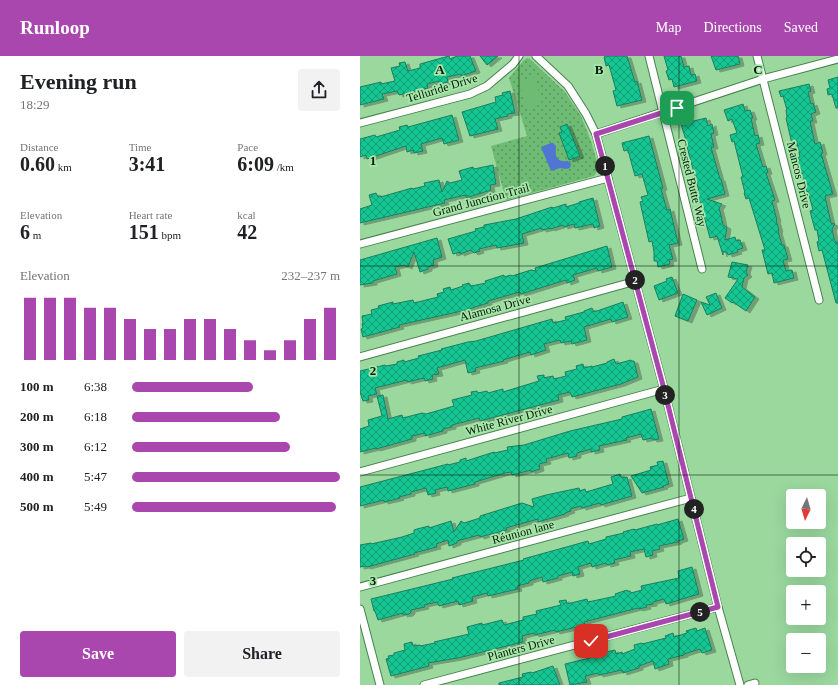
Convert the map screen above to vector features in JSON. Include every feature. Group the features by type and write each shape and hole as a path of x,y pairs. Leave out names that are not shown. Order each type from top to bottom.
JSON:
{"street":[{"name":"Telluride Drive","path":"360,123 470,94 487,86 513,64 519,56"},
{"path":"536,56 568,86 586,114 596,134 664,389 718,607 740,685"},
{"name":"Crested Butte Way","path":"649,56 702,269"},
{"name":"Mancos Drive","path":"757,56 818,300"},
{"path":"596,134 763,80 838,59"},
{"name":"Grand Junction Trail","path":"360,244 608,178"},
{"name":"Alamosa Drive","path":"360,357 636,281"},
{"name":"White River Drive","path":"360,472 664,389"},
{"name":"Réunion lane","path":"360,587 691,498"},
{"name":"Planters Drive","path":"424,685 718,607"},
{"path":"360,609 380,685"}],"green space":[{"path":"527,58 530,59 565,92 581,116 591,141 598,165 597,172 594,176 506,200 491,146 527,136 509,78"},
{"path":"535,77 542,104 527,109 519,81"}],"water":[{"path":"551,143 556,146 557,158 561,161 568,161 571,164 570,168 560,168 551,171 541,147"}],"building":[{"path":"449,56 450,59 457,56 470,56 476,71 461,76 461,74 447,77 448,82 439,84 439,81 427,84 428,88 399,95 397,91 382,94 384,99 360,105 360,87 381,82 381,84 395,81 391,68 400,66 399,63 405,62 408,71 420,68 420,64"},
{"path":"480,56 498,56 487,65"},
{"path":"627,56 635,82 637,81 642,100 617,106 613,91 616,90 609,65 606,66 604,57"},
{"path":"664,56 681,56 684,67 689,66 691,75 695,74 697,81 674,87 672,79 669,80 666,71 668,70"},
{"path":"711,56 738,56 740,64 716,70"},
{"path":"838,77 838,108 836,108 832,94 828,95 827,89 830,88 828,80"},
{"path":"809,84 811,91 808,92 811,104 813,103 816,112 811,114 813,121 810,121 815,144 820,142 823,153 821,153 833,194 825,196 831,223 835,224 832,229 834,238 836,243 838,242 838,303 836,303 822,250 819,251 817,230 815,230 810,211 813,210 797,158 800,157 797,143 792,144 786,118 787,110 783,96 781,97 779,91"},
{"path":"510,91 515,113 495,119 498,129 470,136 462,112 496,102 495,97"},
{"path":"743,104 745,111 750,110 753,118 751,118 755,136 758,135 760,143 756,144 763,167 766,166 768,172 766,173 775,200 772,201 778,231 788,259 783,260 786,271 792,270 794,278 774,283 772,273 768,274 762,250 765,250 749,198 746,199 744,193 741,177 743,177 734,141 732,142 730,135 737,133 732,119 728,121 724,110"},
{"path":"452,115 459,140 444,144 442,138 421,144 423,151 414,153 413,150 407,152 406,146 367,159 366,155 360,157 360,139 375,135 376,137 400,130 399,127 407,125 408,127"},
{"path":"706,118 708,126 712,124 714,133 711,134 714,147 711,147 725,194 707,199 722,204 719,208 723,225 727,227 725,240 735,237 736,241 740,240 743,248 737,250 738,252 728,255 727,252 723,252 723,255 717,236 710,238 681,124"},
{"path":"567,124 580,156 569,160 559,133 562,132 560,127"},
{"path":"649,136 663,188 661,189 667,210 670,209 678,243 669,245 673,259 669,260 670,264 658,267 657,261 654,261 652,241 649,242 640,202 643,201 641,197 648,195 642,174 635,176 628,150 624,151 622,143"},
{"path":"493,165 496,184 490,185 491,190 466,198 466,195 444,200 445,203 360,223 360,209 372,205 369,195 376,193 378,197 384,196 425,186 424,183 439,180 442,192 447,181 450,183 462,180 459,171 473,167 474,169"},
{"path":"593,198 600,226 594,228 593,224 575,228 574,224 564,227 563,225 551,229 542,230 542,228 522,234 524,243 497,248 496,245 479,249 480,251 474,253 471,250 460,254 460,252 453,254 448,239 476,231 475,229 484,227 484,225 516,219 552,207 566,204 566,207"},
{"path":"437,238 442,257 433,260 434,265 428,267 428,269 420,272 414,252 408,267 404,265 395,267 397,274 373,281 373,283 360,285 360,260"},
{"path":"607,246 612,267 598,271 597,268 573,275 575,280 567,283 566,280 521,294 520,292 488,301 488,303 462,311 399,325 400,327 363,337 361,329 363,328 362,316 372,314 371,310 379,308 378,306 393,302 393,304 413,300 414,303 438,297 437,294 444,292 443,289 450,287 451,290 469,283 471,286 486,283 485,281 504,275 504,277 531,270 536,271 535,268"},
{"path":"732,262 748,265 746,272 748,275 744,278 742,287 755,297 746,311 725,298 738,279 728,277"},
{"path":"672,277 678,293 659,300 654,286 667,281 666,279"},
{"path":"716,293 722,308 707,315 701,302 710,305 706,297"},
{"path":"683,294 697,300 688,321 675,316"},
{"path":"623,302 628,317 612,322 611,319 584,327 587,340 572,344 571,341 561,343 560,340 544,344 546,350 531,355 530,352 503,360 504,361 475,368 476,371 468,373 465,360 437,368 439,374 432,375 433,379 425,381 424,378 407,382 407,380 375,388 377,394 368,396 369,400 363,401 360,392 360,371 385,365 397,364 397,362 404,360 404,362 419,358 418,356 442,350 441,349 476,341 552,319 553,323 566,320 565,317 584,312 592,308 594,312"},
{"path":"614,359 616,364 631,360 634,361 638,377 621,384 572,397 570,392 558,395 559,400 480,421 479,418 452,425 452,427 443,429 443,431 425,436 425,433 412,436 412,439 360,452 360,429 369,426 368,420 382,416 377,396 383,395 388,419 402,415 403,418 422,413 426,414 454,406 452,400 472,395 471,392 477,391 478,393 487,391 488,393 503,389 503,392 539,381 537,376 544,375 544,378 553,376 554,379 566,376 565,372 577,369 576,366 583,364 584,368 592,367 607,363"},
{"path":"651,409 659,439 653,440 652,438 643,440 641,434 626,438 627,440 599,446 600,450 591,452 591,449 577,453 577,456 569,458 568,453 546,459 547,462 539,464 540,469 531,472 531,470 512,475 511,472 505,473 475,482 475,484 448,491 447,487 435,490 436,493 428,495 426,488 411,492 411,494 399,497 400,498 397,499 384,502 384,500 360,506 360,487 460,462 460,460 466,458 466,461 494,452 508,450 507,447 524,445 570,431 622,419 622,417"},
{"path":"663,461 669,484 663,486 664,487 642,493 631,476 651,470 650,467 658,465 657,462"},
{"path":"620,474 622,478 627,477 632,496 601,505 600,503 582,508 581,506 570,509 571,511 565,514 538,522 538,519 506,528 507,530 480,537 479,535 457,541 457,543 449,546 448,540 436,544 437,547 414,553 415,554 367,567 360,567 360,545 402,537 414,533 414,530 417,529 429,526 429,528 451,521 454,532 461,521 464,523 480,518 480,516 522,503 534,507 532,499 546,495 579,488 580,491 585,489 586,492 613,484 611,477"},
{"path":"678,519 684,539 678,542 659,546 660,549 652,551 653,555 646,557 644,549 630,552 631,556 614,560 615,563 607,565 606,563 592,567 591,563 578,567 580,574 573,576 572,572 543,582 542,577 529,581 529,583 517,586 518,589 488,596 487,593 472,597 473,601 459,605 458,601 439,606 437,602 424,605 425,607 411,610 409,614 403,615 403,613 378,620 374,611 371,599 453,579 452,578 524,560 523,559 588,541 589,544 606,539 606,537 624,533 623,532"},
{"path":"692,567 699,594 666,604 664,599 653,602 653,604 646,605 647,607 584,622 585,625 556,632 555,630 535,635 534,633 522,636 523,642 458,658 428,663 429,666 391,676 386,659 389,658 388,656 394,655 394,653 405,650 404,644 412,642 413,646 420,646 469,634 467,627 482,623 482,625 502,620 504,625 523,620 523,617 537,614 536,611 561,605 559,601 566,600 567,604 587,599 588,602 616,596 615,594 627,590 631,593 642,590 641,586 679,578 678,571"},
{"path":"696,628 697,631 705,628 712,650 702,653 700,649 668,659 669,664 655,669 653,661 639,666 639,668 623,673 622,670 599,675 598,673 585,676 587,682 570,685 565,664 606,654 606,652 615,650 616,654 622,652 622,654 635,649 634,645 666,638 665,636 673,633 674,637 687,633 686,631"},
{"path":"553,666 560,685 499,685 499,683 523,677 522,674 532,673"}],"route":[{"path":"591,641 718,607 664,389 596,134 677,108"}]}
